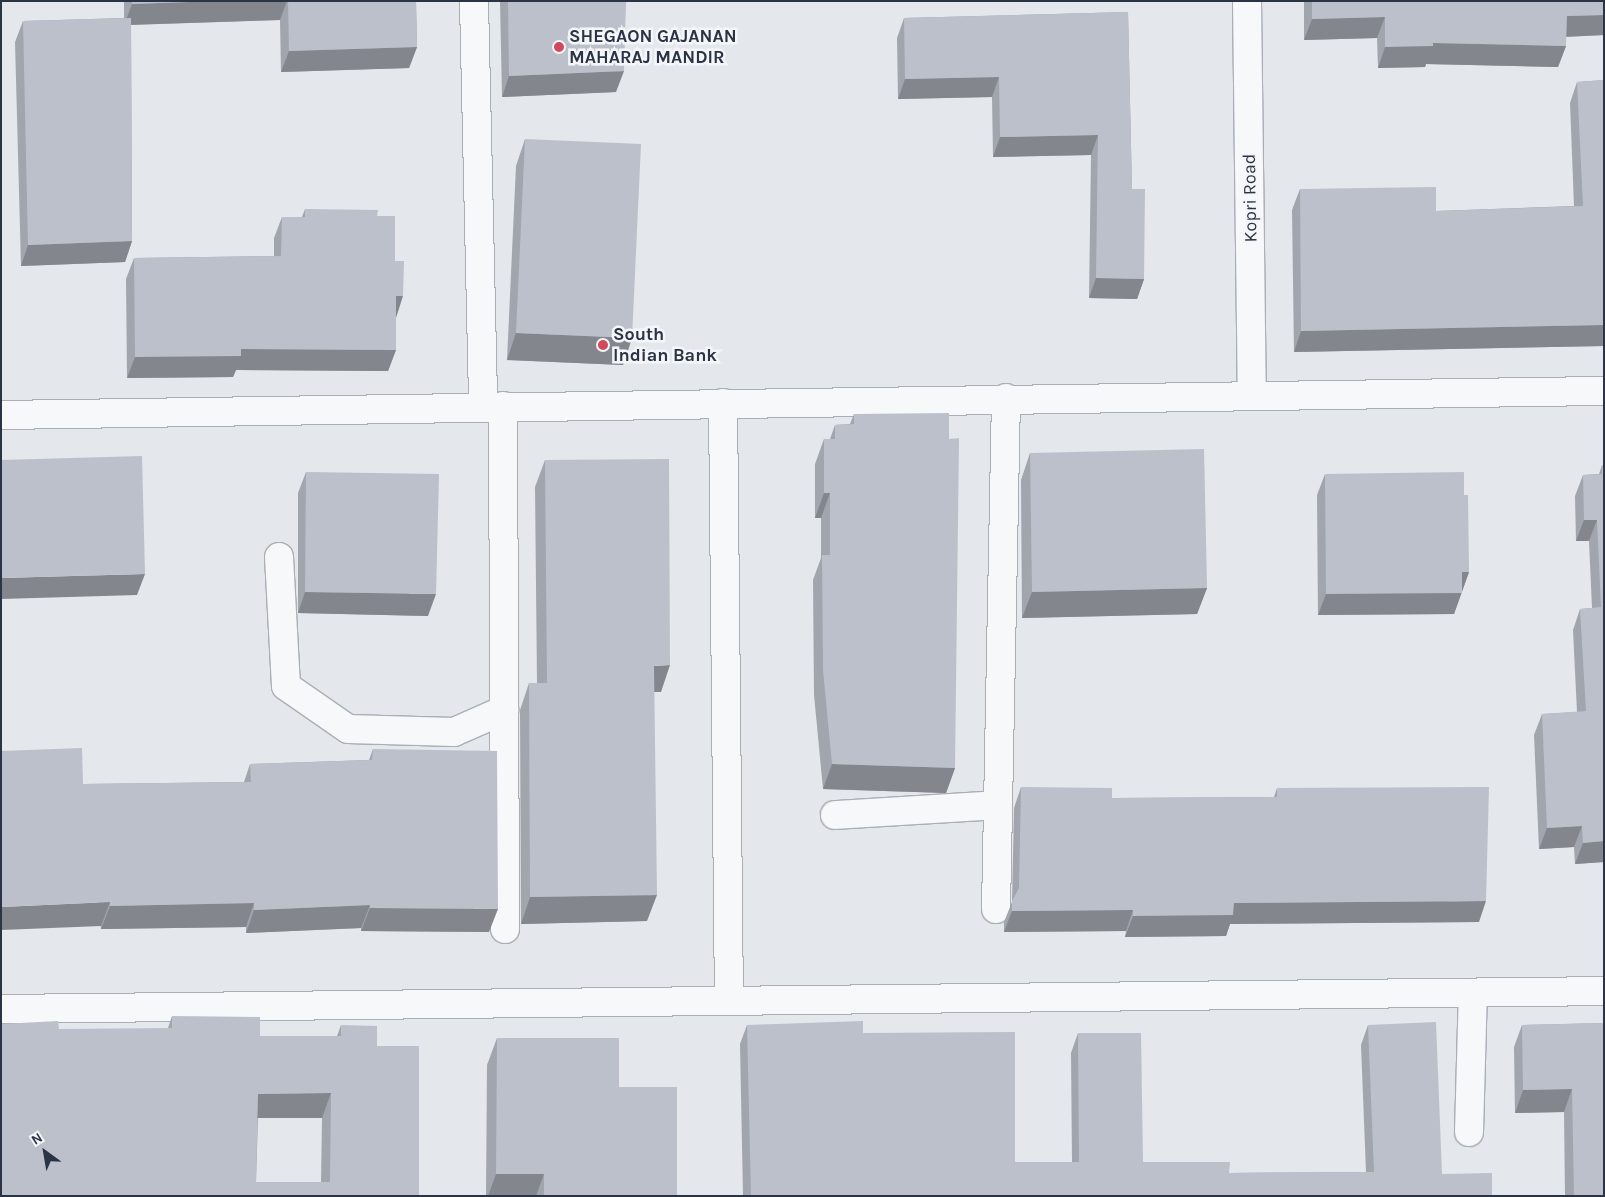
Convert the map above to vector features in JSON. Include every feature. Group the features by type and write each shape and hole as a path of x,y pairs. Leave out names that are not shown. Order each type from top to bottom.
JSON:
{"street":[{"path":"474,1 493,406 504,710 504,929"},
{"name":"Kopri Road","path":"1248,1 1252,394"},
{"path":"1,415 1252,394 1604,391"},
{"path":"996,908 1006,398"},
{"path":"723,403 729,1001"},
{"path":"279,557 286,686 324,713 348,728 454,732 504,710"},
{"path":"835,815 998,805"},
{"path":"1,1009 1604,991"},
{"path":"1469,1132 1473,993"}],"building":[{"path":"132,1 218,1 132,4"},
{"path":"288,1 416,1 417,47 289,51"},
{"name":"SHEGAON GAJANAN MAHARAJ MANDIR","path":"508,1 626,1 624,71 509,76"},
{"path":"1312,1 1604,1 1604,15 1567,16 1566,46 1433,43 1433,46 1385,47 1385,17 1312,19"},
{"path":"1128,12 1132,189 1145,189 1144,279 1096,278 1098,135 1000,137 999,77 905,79 904,18"},
{"path":"131,18 132,241 28,245 23,21"},
{"path":"1604,80 1604,325 1301,331 1300,189 1436,187 1436,211 1583,206 1577,82"},
{"path":"525,139 641,144 632,338 516,333"},
{"path":"305,209 378,210 377,216 395,216 395,261 404,261 403,296 396,296 396,350 241,349 241,356 135,357 134,258 281,256 282,217 305,217"},
{"path":"949,413 949,439 959,438 955,768 832,764 823,670 822,555 830,555 830,493 824,493 824,439 835,439 835,425 854,424 854,414"},
{"path":"1204,449 1207,588 1032,592 1030,453"},
{"path":"142,456 145,574 1,578 1,460"},
{"path":"669,459 670,665 654,666 657,895 530,897 529,683 547,683 545,460"},
{"path":"1602,465 1604,465 1604,841 1583,843 1582,826 1547,828 1542,714 1586,711 1580,609 1601,607 1597,520 1584,520 1583,475 1602,474"},
{"path":"306,472 439,474 436,594 305,592"},
{"path":"1464,472 1464,495 1468,495 1469,572 1462,572 1462,593 1326,594 1325,474"},
{"path":"82,748 83,784 251,782 250,764 372,760 373,749 497,751 498,909 370,908 370,905 254,910 254,903 110,906 110,902 1,907 1,751"},
{"path":"1021,787 1112,788 1112,798 1277,797 1277,788 1489,787 1486,901 1234,903 1233,915 1133,916 1133,910 1012,911 1012,901 1019,888"},
{"path":"172,1016 260,1017 260,1036 341,1036 341,1025 377,1026 377,1046 419,1046 419,1196 1,1196 1,1024 58,1021 59,1029 172,1028","holes":["331,1093 330,1182 256,1182 258,1094"]},
{"path":"863,1021 863,1033 1015,1032 1015,1162 1079,1162 1078,1033 1141,1033 1143,1162 1230,1162 1229,1173 1374,1172 1368,1025 1436,1022 1442,1174 1492,1173 1492,1196 751,1196 747,1025"},
{"path":"1604,1023 1604,1196 1574,1196 1572,1089 1523,1090 1522,1025"},
{"path":"497,1038 619,1038 619,1087 677,1087 677,1196 544,1196 544,1174 496,1174"}],"place":[{"name":"SHEGAON GAJANAN MAHARAJ MANDIR","path":"559,47"},
{"name":"South Indian Bank","path":"603,345"}]}
